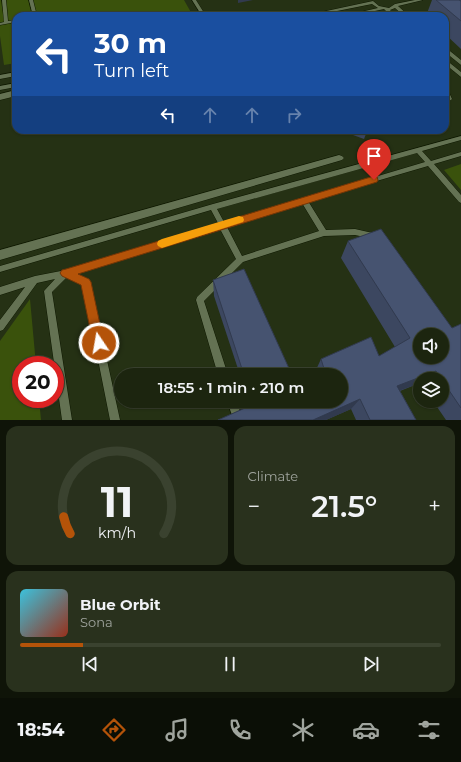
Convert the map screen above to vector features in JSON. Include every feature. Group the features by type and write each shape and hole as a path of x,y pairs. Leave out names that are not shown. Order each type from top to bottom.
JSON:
{"street":[{"path":"0,97 12,94"},
{"path":"0,255 339,158"}],"lane":[{"path":"4,0 6,22"},
{"path":"31,0 34,12"},
{"path":"194,0 202,12"},
{"path":"393,0 396,6 403,12"},
{"path":"367,12 421,0"},
{"path":"323,12 373,1 375,6 388,12"},
{"path":"0,24 12,21"},
{"path":"449,52 461,63"},
{"path":"449,64 461,75"},
{"path":"0,77 12,75"},
{"path":"0,88 12,86"},
{"path":"0,269 213,207 461,138"},
{"path":"418,150 461,200"},
{"path":"0,291 35,280 66,273 304,200 461,154"},
{"path":"304,200 324,233"},
{"path":"213,207 240,260"},
{"path":"222,368 200,300 240,260 324,233 355,232 382,240"},
{"path":"66,273 48,291 67,420"},
{"path":"66,273 86,282 115,420"},
{"path":"0,327 35,280"},
{"path":"234,408 236,415"}],"green space":[{"path":"0,0 184,0 191,12 12,12 12,64 4,65 0,36"},
{"path":"461,164 461,190 444,170"},
{"path":"30,299 35,356 12,356 12,408 40,408 41,420 0,420 0,341"}],"building":[{"path":"436,0 461,1 461,21"},
{"path":"381,229 452,328 461,324 461,408 449,390 449,372 413,372 413,380 397,386 416,420 370,420 360,399 348,404 348,368 324,368 321,359 371,337 379,356 410,338 348,241"},
{"path":"244,269 289,368 242,368 213,280"},
{"path":"245,408 340,408 313,420 218,420"}],"slow traffic":[{"path":"162,244 239,220"}],"route":[{"path":"99,343 86,282 66,273 374,180"}]}
